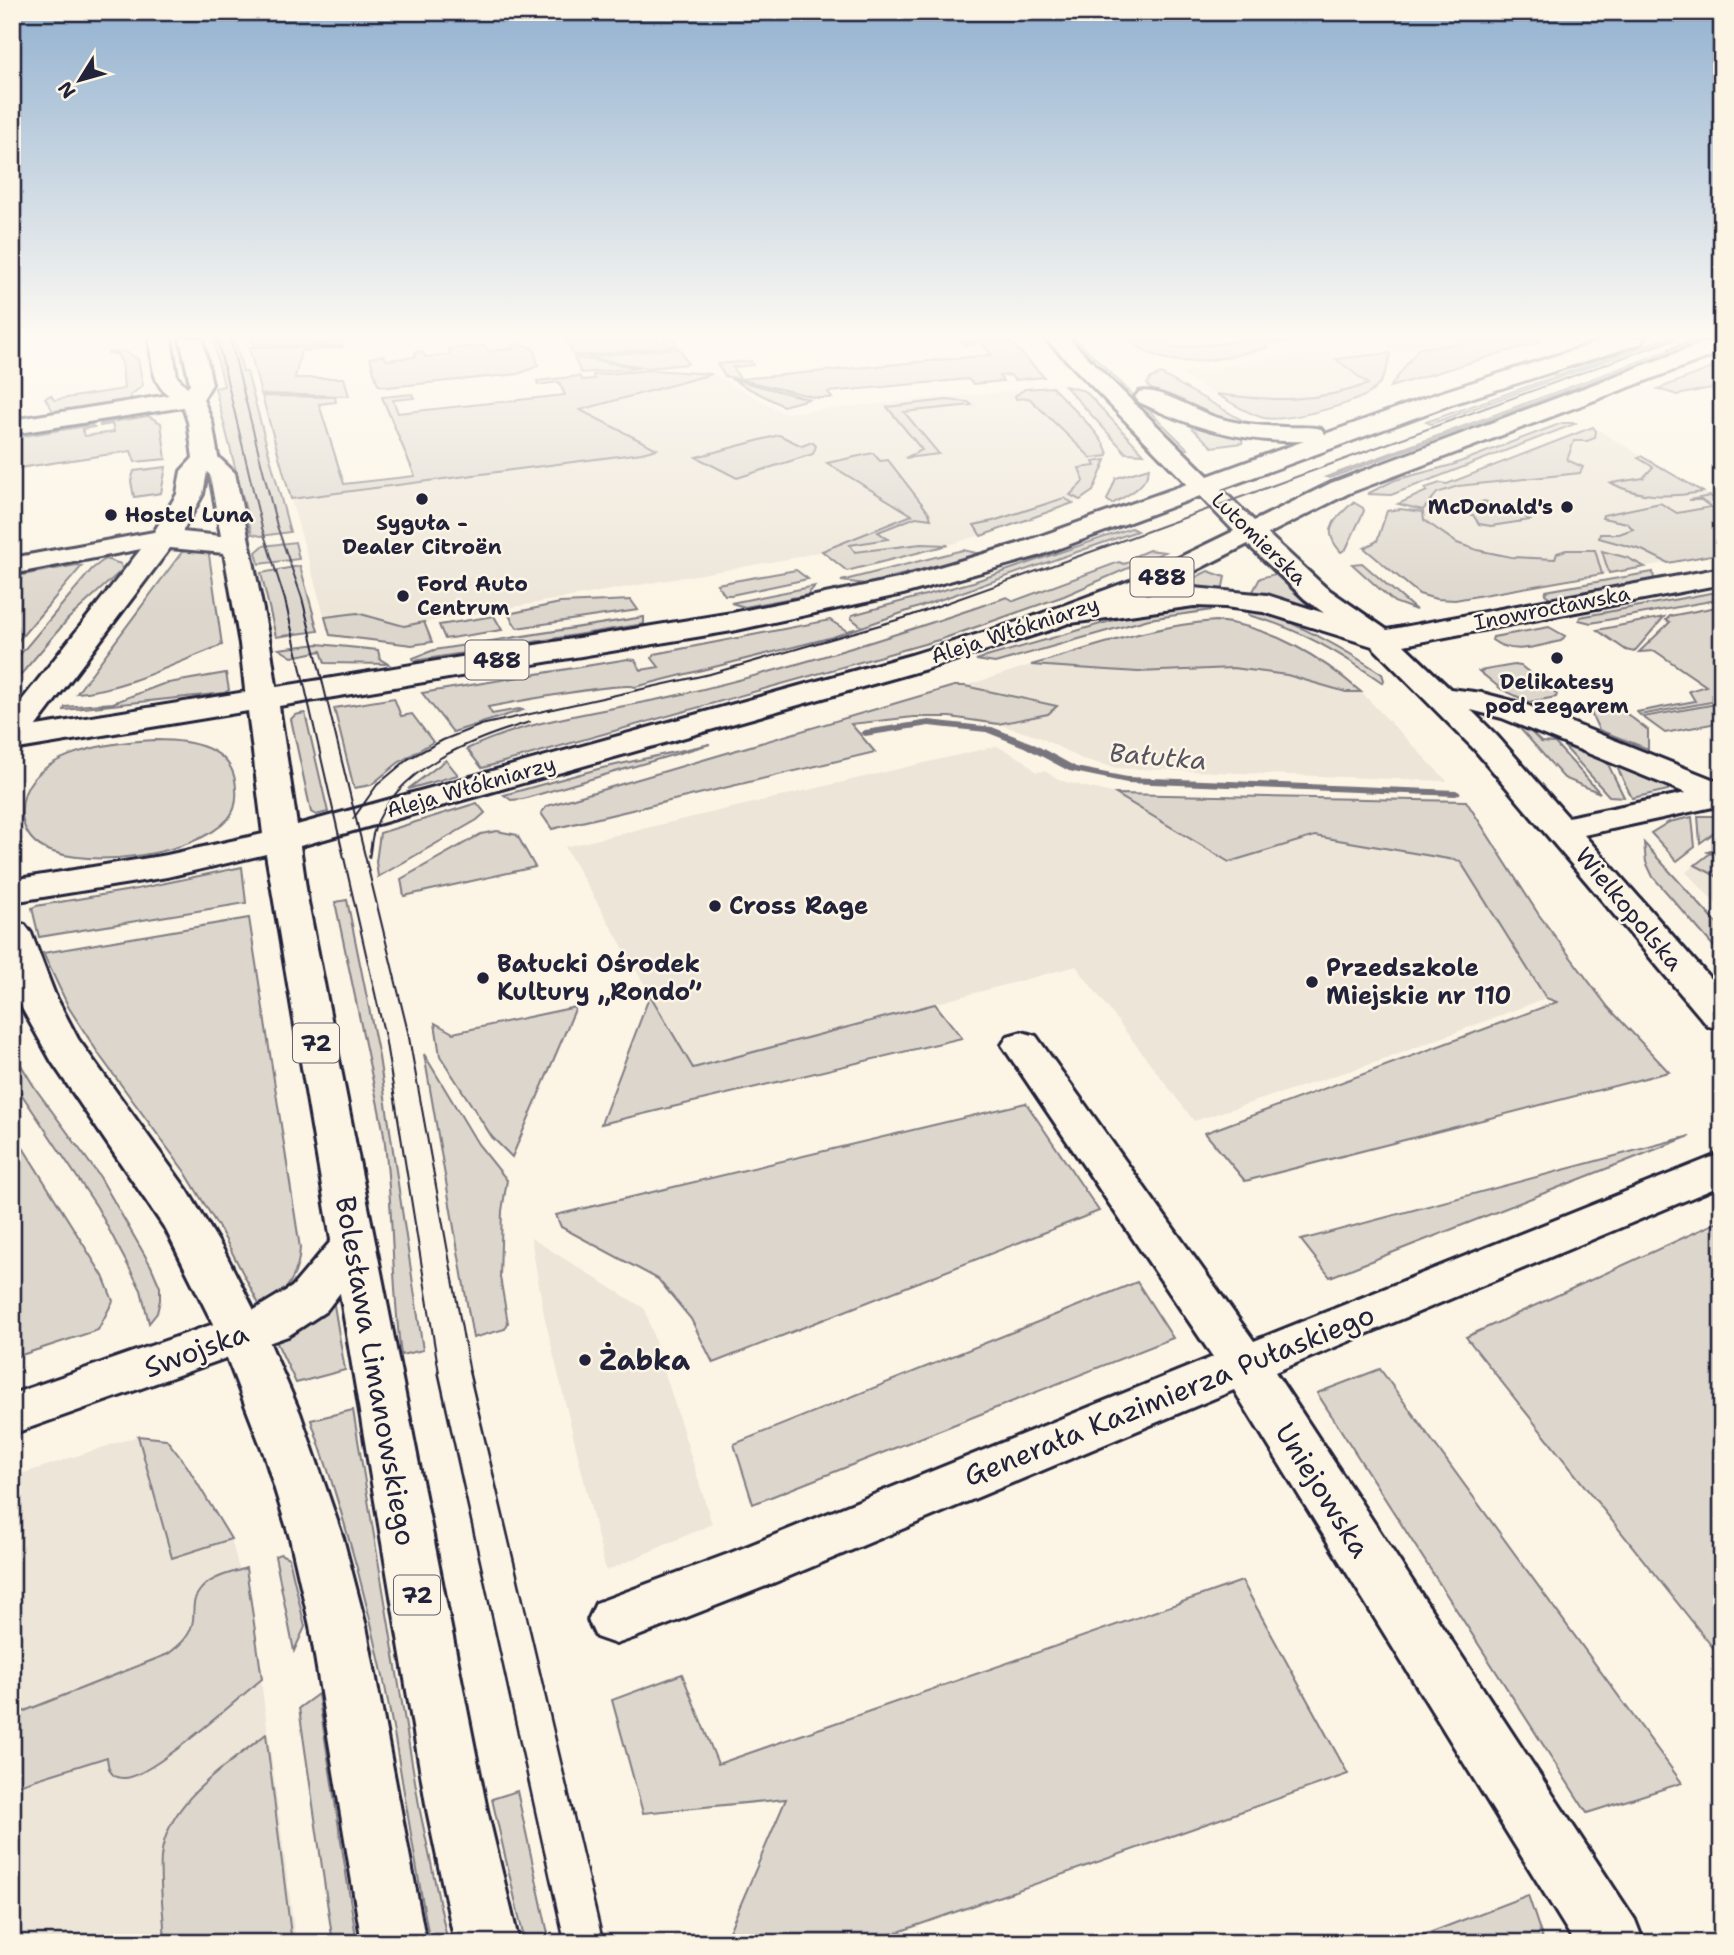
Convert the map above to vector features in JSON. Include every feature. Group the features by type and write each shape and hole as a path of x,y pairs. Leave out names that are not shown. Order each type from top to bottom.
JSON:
{"main road":[{"path":"12,738 262,699 222,473 206,458 201,429"},
{"name":"Lutomierska","path":"1147,429 1203,486 1257,512"},
{"path":"1181,429 1191,439"},
{"path":"1229,429 1286,436 1350,432"},
{"name":"488","path":"262,699 719,624 847,599 964,570 1028,550 1203,486 1220,467 1358,429"},
{"name":"Aleja Włókniarzy","path":"281,840 895,668 1071,614 1145,585 1257,512 1340,488 1496,429"},
{"path":"12,738 34,704 182,513 190,494 194,471 206,458"},
{"name":"Lutomierska","path":"1220,467 1257,512 1315,593 1381,640 1442,698 1538,800"},
{"path":"12,566 163,539 237,546"},
{"path":"108,549 126,553 145,563"},
{"name":"Inowrocławska","path":"1381,640 1722,576"},
{"path":"1071,614 1171,600 1224,598 1267,604 1381,640"},
{"path":"1442,698 1482,702 1513,711 1721,795"},
{"name":"72","path":"262,699 281,840"},
{"path":"1562,829 1721,795"},
{"name":"Wielkopolska","path":"1538,800 1722,1017"},
{"name":"488","path":"12,891 118,875 281,840"},
{"name":"Bolesława Limanowskiego","path":"281,840 290,902 452,1782 486,1943"},
{"path":"12,933 42,1008 65,1052 134,1145 201,1251 279,1419 309,1512 327,1580 366,1771 394,1943"},
{"name":"Uniejowska","path":"1022,1045 1244,1364 1612,1943"},
{"name":"Generała Kazimierza Pułaskiego","path":"616,1620 747,1570 1722,1168"},
{"name":"Swojska","path":"12,1413 271,1323 309,1298 353,1246"}],"shaded area":[{"path":"66,429 82,429 85,436 114,432 113,429 162,429 166,459 135,462 131,451 12,469 12,438"},
{"path":"225,429 262,429 290,532 261,536 252,534"},
{"path":"271,429 327,429 344,484 415,476 395,429 618,429 657,449 291,499"},
{"path":"618,429 1091,429 1109,455 1093,491 1080,500 1027,521 948,545 848,556 835,548 794,558 404,626 328,629 291,499 642,453 656,448"},
{"path":"905,429 918,429 939,454 905,458 922,450"},
{"path":"1061,429 1093,429 1108,456 1091,458"},
{"path":"1104,429 1121,429 1144,454 1126,453"},
{"path":"1160,429 1168,429 1188,449 1181,450"},
{"path":"1193,429 1214,429 1243,437 1242,443 1212,447"},
{"path":"1455,429 1462,429 1330,478 1326,477"},
{"path":"1546,429 1561,429 1391,495 1367,494 1395,480 1452,465"},
{"path":"1587,429 1596,431 1595,438 1574,441 1567,460 1583,467 1580,473 1458,486 1437,493 1423,510 1398,504 1427,491 1425,488 1440,483 1447,484"},
{"path":"1588,429 1597,429 1722,503 1722,553 1536,586 1405,518 1409,504"},
{"path":"779,435 802,446 812,442 816,446 813,454 737,478 696,457"},
{"path":"873,453 880,461 888,460 931,519 916,517 878,532 888,539 850,545 855,552 921,544 948,545 847,571 822,551 912,515 827,463"},
{"path":"1641,456 1703,492 1679,495 1645,494 1611,483 1643,478 1653,467 1638,458"},
{"path":"1106,460 1093,491 1080,500 1070,495 1084,481 1079,468 1095,466 1093,462"},
{"path":"166,467 161,493 134,497 131,481 134,471"},
{"path":"1149,468 1144,480 1135,490 1112,504 1107,500 1116,478"},
{"path":"1710,496 1722,503 1722,553 1668,563 1642,550 1599,538 1600,534 1619,534 1633,529 1627,523 1602,518 1603,515 1660,503 1677,513 1711,507 1701,500 1689,500"},
{"path":"1064,498 1073,503 981,536 974,525 993,521"},
{"path":"1353,502 1364,511 1346,549 1341,552 1331,537 1332,525"},
{"path":"1487,502 1485,508 1492,512 1513,509 1530,520 1491,526 1479,524 1473,515 1466,514 1471,506"},
{"path":"1400,509 1423,512 1424,520 1457,543 1477,550 1511,557 1555,559 1557,553 1566,550 1595,550 1602,574 1455,600 1436,599 1419,594 1364,548 1377,541 1387,511"},
{"path":"1131,528 1137,531 862,627 851,618 852,615 973,582"},
{"path":"295,542 299,559 259,564 256,552 263,546"},
{"path":"963,550 981,554 866,584 841,581"},
{"path":"1149,550 1165,552 1064,596 942,639 482,768 467,749 493,738 547,722 687,693 808,661 1007,597 1014,601 1119,562 1124,564 1139,559 1135,556"},
{"path":"204,551 209,555 222,645 113,687 77,693 182,552"},
{"path":"1602,551 1628,558 1645,567 1609,573"},
{"path":"105,559 121,564 122,570 68,619 12,685 12,664 92,569"},
{"path":"1362,563 1416,610 1394,602 1352,564"},
{"path":"82,566 12,648 12,577"},
{"path":"300,566 318,631 276,637 261,573"},
{"path":"796,570 808,579 731,595 725,595 717,584"},
{"path":"1208,571 1225,577 1222,591 1165,592"},
{"path":"1653,572 1654,579 1650,582 1552,599 1545,594 1546,591"},
{"path":"1275,574 1310,610 1251,595 1260,578"},
{"path":"815,586 807,595 745,607 731,603"},
{"path":"1722,591 1722,599 1591,623 1579,620 1580,617"},
{"path":"631,600 638,610 517,628 508,614 560,603"},
{"path":"1216,603 1216,608 1212,610 1149,619 995,663 976,660 1135,614"},
{"path":"1722,606 1722,700 1640,715 1637,712 1695,701 1689,691 1706,686 1655,651 1639,652 1670,622 1666,620 1670,616"},
{"path":"1249,607 1285,620 1334,645 1382,674 1383,683 1318,643 1284,627 1248,615"},
{"path":"357,613 404,626 424,622 432,642 412,645 330,635 325,617"},
{"path":"494,616 502,630 445,639 439,625"},
{"path":"644,617 644,624 414,661 413,658 434,650"},
{"path":"1664,617 1634,652 1626,650 1597,630"},
{"path":"830,620 847,631 861,627 833,637 635,687 590,690 488,707 492,714 523,710 453,732 422,693 628,659 635,660 641,670 659,667 652,658 655,654"},
{"path":"1216,621 1256,629 1294,645 1312,655 1361,692 1346,692 1287,675 1233,668 1138,672 1031,665 1146,632"},
{"path":"1549,627 1565,636 1561,641 1517,649 1508,648 1492,640 1493,637"},
{"path":"318,644 378,650 380,659 388,664 325,663 321,651 292,657 279,649"},
{"path":"1313,656 1361,692 1447,781 1116,768 1082,759 1039,737 998,724 965,686 1031,665"},
{"path":"1521,666 1557,694 1556,697 1529,702 1501,689 1479,671"},
{"path":"226,673 229,690 224,693 64,710 65,707 113,703 163,684"},
{"path":"954,686 1057,706 1048,714 998,724 950,717 914,717 851,724 875,752 552,829 541,813 547,806"},
{"path":"394,698 401,716 412,714 433,742 398,763 371,785 354,788 334,708"},
{"path":"1722,703 1722,722 1665,733 1643,717"},
{"path":"1600,704 1619,708 1648,730 1648,749 1599,730 1588,707"},
{"path":"305,713 328,812 316,815 311,812 291,719 295,715"},
{"path":"1516,724 1524,725 1541,742 1555,743 1600,793 1564,778"},
{"path":"156,740 196,744 208,748 228,763 234,775 235,805 228,819 212,832 167,850 113,858 64,855 45,849 29,835 22,816 24,795 34,778 50,765 92,748"},
{"path":"710,744 523,799 511,800 504,795 598,769"},
{"path":"1563,745 1606,760 1624,797 1609,796"},
{"path":"997,746 1025,761 1036,772 1044,771 1062,781 1116,794 1229,862 1315,836 1460,861 1546,998 1380,1061 1194,1121 1076,966 693,1068 565,847"},
{"path":"446,760 458,775 408,789"},
{"path":"1615,763 1668,786 1668,790 1632,798"},
{"path":"1116,794 1466,801 1539,915 1608,1007 1669,1072 1245,1181 1205,1133 1557,1002 1546,998 1460,861 1315,836 1229,862"},
{"path":"477,803 485,813 477,820 378,877 376,862 380,833"},
{"path":"1698,816 1722,816 1722,827 1700,843"},
{"path":"1692,817 1695,847 1677,861 1651,833 1669,822"},
{"path":"497,831 517,835 535,867 404,896 401,879 481,834"},
{"path":"1644,843 1722,929 1722,956 1653,877 1646,862"},
{"path":"1722,844 1722,879 1695,865"},
{"path":"1695,865 1722,879 1722,910 1686,872"},
{"path":"242,867 246,903 39,937 32,908 36,906"},
{"path":"347,900 379,1057 423,1350 401,1355 383,1129 335,902"},
{"path":"249,918 300,1248 297,1268 289,1284 263,1312 222,1233 185,1172 100,1056 69,1008 43,953"},
{"path":"650,995 693,1068 935,1004 962,1038 601,1124"},
{"path":"576,1007 512,1157 492,1137 440,1056 435,1023 453,1033"},
{"path":"12,1050 35,1088 100,1177 151,1266 160,1287 160,1300 157,1313 149,1323 141,1290 97,1207 12,1080"},
{"path":"424,1054 478,1144 507,1180 502,1211 500,1277 508,1323 505,1329 473,1338"},
{"path":"1026,1103 1099,1211 713,1363 691,1319 658,1279 561,1227 556,1215"},
{"path":"12,1130 103,1276 113,1301 98,1330 12,1358"},
{"path":"1690,1136 1330,1277 1301,1240"},
{"path":"1722,1220 1722,1659 1466,1337"},
{"path":"531,1238 645,1309 712,1524 606,1571 544,1315"},
{"path":"1137,1282 1173,1338 753,1504 734,1444"},
{"path":"333,1299 345,1370 296,1383 275,1339"},
{"path":"1380,1369 1682,1783 1587,1813 1317,1393"},
{"path":"353,1410 420,1811 448,1943 430,1943 394,1733 369,1614 348,1536 311,1420"},
{"path":"138,1436 166,1439 231,1539 253,1621 296,1943 12,1943 12,1477"},
{"path":"138,1436 166,1439 187,1466 231,1539 172,1558"},
{"path":"280,1554 289,1558 305,1627 294,1651 275,1556"},
{"path":"246,1568 262,1679 173,1752 137,1775 116,1777 109,1769 107,1757 12,1787 12,1716 168,1654 181,1644 190,1631 195,1599 202,1588 219,1577"},
{"path":"1242,1581 1348,1774 867,1943 724,1943 786,1799 643,1813 612,1700 682,1674 718,1764"},
{"path":"318,1694 357,1943 333,1943 299,1708"},
{"path":"266,1734 292,1943 165,1943 161,1857 174,1818 201,1786"},
{"path":"517,1791 550,1943 525,1943 492,1799"},
{"path":"1528,1895 1544,1943 1403,1943"}],"waterway":[{"name":"Bałutka","path":"865,733 929,723 988,729 1028,745 1073,769 1127,780 1456,793"},
{"name":"Bałutka","path":"1711,852 1722,856"}],"tram line":[{"path":"239,429 262,528 285,600 385,1037 439,1373"},
{"path":"253,429 277,526 302,598 355,816"},
{"path":"355,816 377,785 408,759 443,740 481,725 710,674 904,618 1427,429"},
{"path":"369,858 373,834 384,809 417,773 461,747 530,722"},
{"path":"355,816 408,1032 470,1373"},
{"path":"438,1371 564,1943"},
{"path":"469,1371 604,1943"}],"place":[{"name":"Syguła - Dealer Citroën","path":"422,499"},
{"name":"McDonald's","path":"1567,507"},
{"name":"Hostel Luna","path":"111,515"},
{"name":"Ford Auto Centrum","path":"403,596"},
{"name":"Delikatesy pod zegarem","path":"1557,658"},
{"name":"Cross Rage","path":"715,906"},
{"name":"Bałucki Ośrodek Kultury „Rondo”","path":"483,978"},
{"name":"Przedszkole Miejskie nr 110","path":"1312,982"},
{"name":"Żabka","path":"585,1360"}]}
